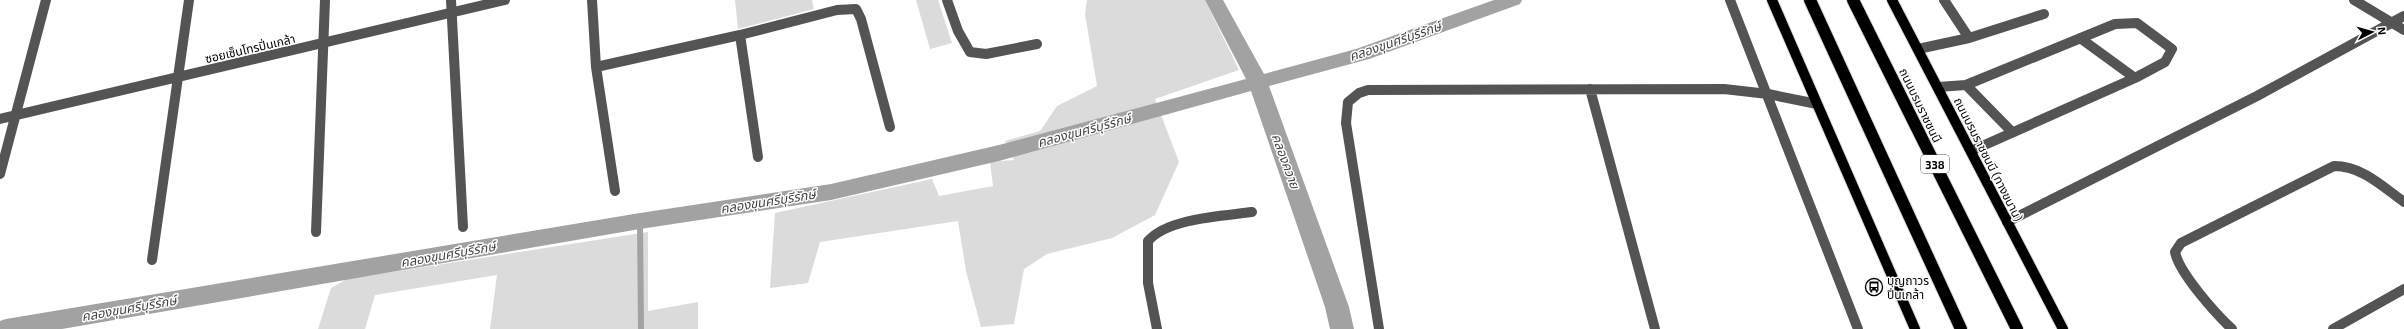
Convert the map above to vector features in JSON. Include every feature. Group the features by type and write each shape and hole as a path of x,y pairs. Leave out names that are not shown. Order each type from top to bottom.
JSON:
{"highway":[{"path":"1810,0 1961,329"},
{"name":"ถนนบรมราชชนนี","path":"1853,0 2017,329"}],"main road":[{"path":"1772,0 1914,329"},
{"name":"ถนนบรมราชชนนี (ทางขนาน)","path":"1892,0 2063,329"}],"street":[{"path":"0,174 46,0"},
{"path":"152,260 189,0"},
{"path":"316,232 325,0"},
{"path":"451,0 463,227"},
{"name":"ซอยเซ็นโทรปิ่นเกล้า","path":"0,119 506,0"},
{"path":"592,0 596,67 615,191"},
{"path":"947,0 958,31 970,52 986,54 1037,44"},
{"path":"1730,0 1768,94 1858,329"},
{"path":"1944,0 1969,38"},
{"path":"2354,0 2404,30"},
{"path":"596,67 740,35 848,4 856,9 861,19 890,127"},
{"path":"1918,49 1969,38 2044,14"},
{"path":"2007,222 2306,70 2404,16"},
{"path":"1938,87 1966,85 2115,24 2137,23 2172,49 2166,62 2135,78 1971,151"},
{"path":"740,35 758,157"},
{"path":"2080,38 2135,78"},
{"path":"1966,85 2012,132"},
{"path":"1379,329 1348,140 1346,113 1348,100 1356,93 1368,90 1724,89 1768,94 1817,104"},
{"path":"1590,90 1655,329"},
{"path":"2232,329 2211,309 2179,262 2174,253 2176,248 2181,244 2334,166 2342,165 2360,172 2404,202"},
{"path":"1157,329 1148,283 1148,242 1154,234 1184,222 1252,212"},
{"path":"2333,329 2404,289"}],"shaded area":[{"path":"735,0 812,0 814,9 738,29"},
{"path":"916,0 938,0 952,43 930,49"},
{"path":"1087,0 1205,0 1239,70 1155,99 1179,162 1155,215 1112,238 1047,254 1024,269 1014,324 981,327 966,271 958,221 820,242 808,283 770,288 775,213 932,179 939,196 993,186 990,162 1014,160 1005,141 1040,131 1057,106 1097,86 1085,14"},
{"path":"648,232 648,311 698,302 698,329 490,329 497,275 375,295 365,329 318,329 331,288 347,279"}],"waterway":[{"name":"คลองควาย","path":"1214,0 1258,82"},
{"name":"คลองขุนศรีบุรีรักษ์","path":"1258,82 1362,54 1513,0"},
{"name":"คลองขุนศรีบุรีรักษ์","path":"6,329 640,221 831,192 999,153 1258,82"},
{"name":"คลองควาย","path":"1258,82 1337,307 1342,329"},
{"path":"640,221 641,329"}],"place":[{"name":"บุญถาวร ปิ่นเกล้า","path":"1874,287"}]}
